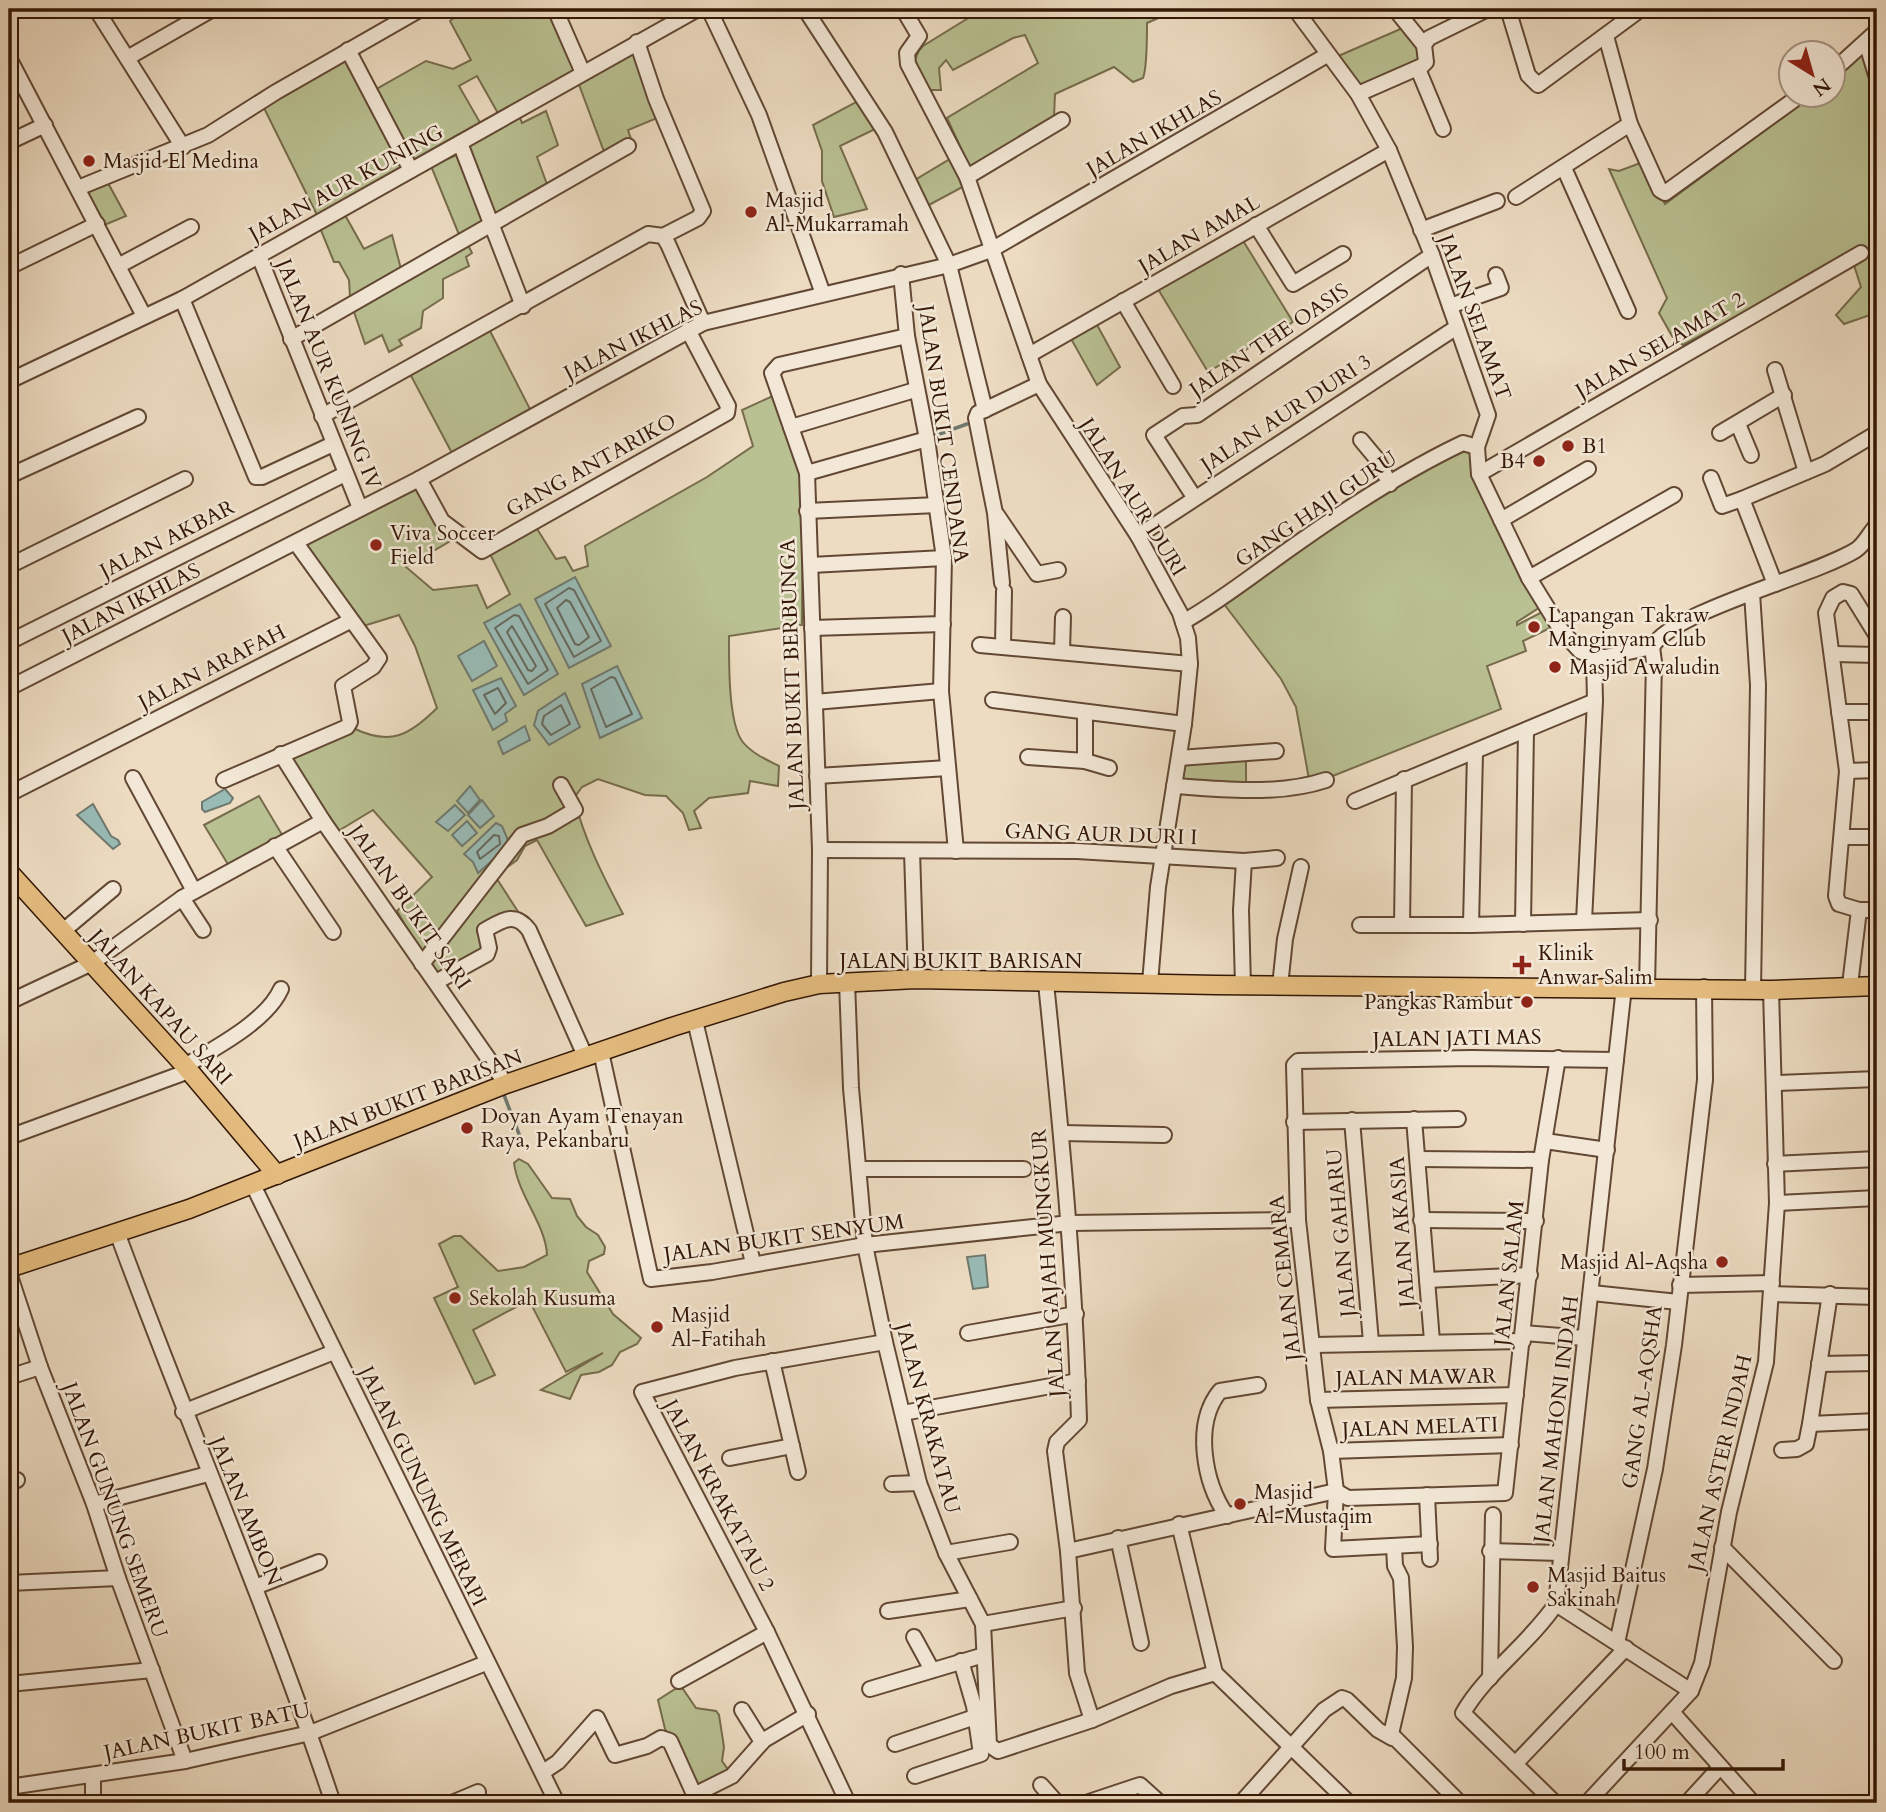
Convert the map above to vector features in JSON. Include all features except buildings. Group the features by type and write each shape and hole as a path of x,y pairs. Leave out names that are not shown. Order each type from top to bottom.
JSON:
{"main road":[{"name":"JALAN KAPAU SARI","path":"9,872 187,1068 277,1175"},
{"name":"JALAN BUKIT BARISAN","path":"9,1270 118,1235 253,1185 506,1084 784,992 820,984 916,979 1243,986 1704,987 1753,990 1877,986"}],"street":[{"path":"96,9 129,57 183,147"},
{"path":"129,57 213,9"},
{"path":"78,188 183,147 421,9"},
{"path":"555,9 583,73"},
{"path":"709,9 760,115 824,294"},
{"path":"805,9 885,132 949,265 985,410"},
{"name":"JALAN AUR DURI","path":"903,9 919,36 907,53 908,64 967,177 1039,384 1138,536 1183,622 1190,664 1184,724 1163,858 1150,984"},
{"name":"JALAN SELAMAT","path":"1295,9 1358,94 1390,149 1432,255 1488,415 1477,447 1479,474 1529,578 1573,646 1594,657"},
{"path":"1358,94 1418,69 1426,62 1424,45 1395,9"},
{"path":"1424,45 1429,38 1488,9"},
{"path":"1508,9 1528,75 1535,85 1641,9"},
{"name":"JALAN AUR KUNING","path":"9,381 182,299 695,10"},
{"path":"1848,57 1877,31"},
{"path":"1606,36 1630,124 1660,190 1665,193 1783,108"},
{"path":"1866,42 1877,78"},
{"path":"322,416 648,234 663,236 698,218 703,211 701,199 656,99 637,43"},
{"path":"348,50 411,170"},
{"name":"JALAN IKHLAS","path":"9,688 419,479 703,323 901,274 949,265 991,250 1328,55"},
{"path":"9,58 144,316"},
{"path":"1418,69 1443,129"},
{"path":"967,177 1062,120"},
{"path":"1516,197 1630,124"},
{"path":"9,142 46,125"},
{"path":"460,143 523,306"},
{"path":"291,339 628,146"},
{"name":"JALAN AMAL","path":"1028,355 1390,149"},
{"path":"1564,168 1628,312"},
{"path":"1421,230 1497,201"},
{"path":"9,267 97,224"},
{"path":"1256,225 1293,284 1343,254"},
{"path":"118,266 191,227"},
{"path":"663,236 703,323"},
{"name":"JALAN SELAMAT 2","path":"1479,474 1861,253"},
{"name":"JALAN THE OASIS","path":"1194,497 1154,435 1183,416 1197,415 1432,255"},
{"name":"JALAN AUR KUNING IV","path":"259,256 360,508"},
{"name":"JALAN BUKIT CENDANA","path":"901,274 915,390 927,439 944,558 941,691 956,851"},
{"path":"1450,306 1502,288 1496,275"},
{"path":"182,299 256,477 333,444"},
{"path":"1123,301 1173,386"},
{"name":"JALAN AUR DURI 3","path":"1138,536 1457,327"},
{"name":"GANG ANTARIKO","path":"419,479 442,521 482,551 727,413 728,406 688,330"},
{"name":"JALAN BUKIT BERBUNGA","path":"820,984 820,850 807,473 772,373 774,368 907,336"},
{"path":"1775,370 1806,472"},
{"path":"1003,646 1003,587 995,513 975,422 978,413 1039,384"},
{"path":"791,427 915,390"},
{"path":"1720,433 1784,395"},
{"path":"9,477 138,417"},
{"path":"1738,424 1751,455"},
{"path":"1711,478 1722,506 1835,459 1877,433"},
{"path":"807,473 927,439"},
{"path":"1361,440 1376,458 1390,484"},
{"name":"GANG HAJI GURU","path":"1183,622 1215,604 1299,542 1390,484 1463,443 1477,447"},
{"path":"1502,520 1588,470"},
{"name":"JALAN AKBAR","path":"9,642 345,474"},
{"path":"9,566 185,479"},
{"path":"1529,578 1674,495"},
{"path":"1742,499 1775,584"},
{"path":"807,511 937,505"},
{"path":"995,513 1037,574 1058,570"},
{"path":"1647,987 1652,647 1658,636 1856,550 1877,525"},
{"path":"224,780 347,727 350,722 343,686 373,667 379,657 350,621 296,543"},
{"path":"999,558 1022,550"},
{"path":"811,565 944,558"},
{"path":"1877,636 1855,598 1848,592 1839,593 1827,607 1847,771 1836,896 1839,904 1859,910 1877,910"},
{"path":"1752,593 1758,685 1753,990"},
{"path":"1062,651 1063,617"},
{"name":"JALAN ARAFAH","path":"9,794 350,621"},
{"path":"811,628 943,624"},
{"path":"980,645 1190,664"},
{"path":"1584,921 1595,701 1594,657 1652,647"},
{"path":"1834,654 1877,655"},
{"path":"815,702 941,691"},
{"path":"993,700 1184,724"},
{"path":"1355,801 1595,701"},
{"path":"1085,712 1085,761"},
{"path":"1839,712 1877,712"},
{"path":"1523,924 1526,730"},
{"path":"1179,758 1276,751"},
{"path":"1471,925 1475,753"},
{"name":"JALAN BUKIT SARI","path":"281,754 323,821 506,1084"},
{"path":"1028,757 1085,761 1108,768"},
{"path":"817,776 948,768"},
{"path":"1847,771 1877,770"},
{"path":"133,778 203,930"},
{"path":"1402,925 1404,779"},
{"path":"1174,786 1300,788 1326,780"},
{"path":"422,964 523,835 548,826 575,810 561,785"},
{"path":"9,1002 92,963 188,894 323,821"},
{"path":"1843,837 1877,837"},
{"path":"275,846 333,932"},
{"name":"GANG AUR DURI I","path":"820,850 1076,851 1244,861 1277,858"},
{"path":"912,851 916,979"},
{"path":"1243,986 1241,910 1244,861"},
{"path":"1280,986 1285,939 1301,867"},
{"path":"63,931 113,889"},
{"path":"1850,985 1859,910"},
{"path":"436,982 487,954 485,930 514,917 519,919 529,930 594,1055"},
{"path":"1360,925 1650,920"},
{"name":"JALAN KRAKATAU","path":"847,982 851,1088 865,1245 919,1483 946,1553 983,1624 989,1745 993,1750 1092,1720"},
{"name":"JALAN GAJAH MUNGKUR","path":"1046,983 1070,1223 1079,1420 1057,1442 1055,1451 1074,1608 1077,1673 1092,1720"},
{"name":"JALAN MAHONI INDAH","path":"1556,1604 1624,987"},
{"name":"GANG AL-AQSHA","path":"1622,1645 1655,1469 1678,1302 1705,1080 1704,987"},
{"path":"9,1137 187,1068 274,1003 281,989"},
{"name":"JALAN ASTER INDAH","path":"1691,1691 1702,1663 1736,1478 1764,1381 1777,1203 1771,990"},
{"path":"695,1021 752,1263"},
{"name":"JALAN BUKIT SENYUM","path":"594,1055 651,1279 712,1272 865,1245 1070,1223 1298,1220"},
{"name":"JALAN JATI MAS","path":"1298,1061 1558,1058 1616,1060"},
{"name":"JALAN SALAM","path":"1427,1495 1505,1493 1541,1160 1558,1058"},
{"name":"JALAN CEMARA","path":"1298,1061 1294,1065 1298,1220 1318,1400 1331,1451 1336,1492 1333,1549 1394,1546"},
{"path":"1775,1083 1877,1079"},
{"name":"JALAN AKASIA","path":"1414,1119 1432,1341"},
{"path":"1294,1122 1458,1119"},
{"name":"JALAN GAHARU","path":"1352,1120 1371,1342"},
{"path":"1061,1133 1164,1135"},
{"path":"1545,1141 1607,1150"},
{"path":"1419,1159 1541,1160"},
{"path":"1774,1164 1877,1159"},
{"path":"859,1169 1024,1169"},
{"name":"JALAN GUNUNG MERAPI","path":"253,1185 531,1756 543,1772 557,1803"},
{"path":"1777,1203 1877,1198"},
{"path":"1421,1220 1536,1221"},
{"name":"JALAN AMBON","path":"118,1235 183,1412 255,1587 310,1733 333,1803"},
{"name":"JALAN GUNUNG SEMERU","path":"9,1270 40,1367 94,1504 185,1761"},
{"path":"1427,1280 1530,1275"},
{"path":"1680,1285 1877,1297"},
{"path":"1592,1293 1678,1302"},
{"path":"1782,1450 1797,1449 1806,1444 1830,1294"},
{"path":"968,1333 1076,1314"},
{"path":"1313,1345 1523,1337 1585,1338"},
{"name":"JALAN KRAKATAU 2","path":"848,1803 768,1632 642,1392 772,1361 885,1342"},
{"path":"183,1412 334,1352"},
{"path":"772,1361 798,1472"},
{"path":"1819,1364 1877,1363"},
{"path":"9,1377 40,1367"},
{"path":"903,1413 1078,1381"},
{"path":"1227,1516 1209,1484 1206,1452 1211,1402 1220,1391 1258,1385"},
{"name":"JALAN MAWAR","path":"1318,1400 1516,1395"},
{"path":"1810,1424 1877,1421"},
{"name":"JALAN MELATI","path":"1331,1451 1511,1445"},
{"path":"730,1458 792,1446"},
{"path":"94,1504 208,1474"},
{"path":"892,1484 919,1483"},
{"path":"1068,1551 1179,1524 1336,1492 1348,1498 1427,1495 1430,1551 1394,1546 1395,1566 1401,1578 1405,1647 1404,1678 1392,1738"},
{"path":"1490,1678 1490,1550 1493,1515"},
{"path":"1179,1524 1215,1673 1349,1803"},
{"path":"1118,1538 1141,1643"},
{"path":"946,1553 1010,1542"},
{"path":"1722,1547 1834,1661"},
{"path":"1490,1550 1561,1553"},
{"path":"255,1587 319,1562"},
{"path":"9,1583 118,1578"},
{"path":"888,1611 970,1599"},
{"path":"1555,1803 1463,1715 1490,1678 1538,1630 1556,1604 1691,1691 1587,1803"},
{"path":"983,1624 1074,1608"},
{"path":"679,1681 768,1632"},
{"path":"914,1637 932,1670"},
{"path":"1516,1765 1622,1645"},
{"path":"870,1689 984,1655"},
{"path":"915,1776 981,1754 961,1661"},
{"name":"JALAN BUKIT BATU","path":"9,1787 93,1777 185,1761 310,1733 486,1663"},
{"path":"9,1684 152,1670"},
{"path":"1092,1720 1171,1686 1215,1673"},
{"path":"1241,1803 1289,1746 1324,1710 1342,1698 1348,1700 1378,1730 1392,1738 1460,1803"},
{"path":"742,1710 762,1742"},
{"path":"1672,1712 1753,1803"},
{"path":"543,1772 558,1762 602,1713 615,1755 647,1746 661,1738 670,1741 696,1799 732,1776 762,1742 807,1714"},
{"path":"895,1744 975,1717"},
{"path":"1687,1803 1720,1767"},
{"path":"93,1777 93,1803"},
{"path":"1041,1785 1057,1803"},
{"path":"1086,1803 1114,1798 1140,1785 1160,1803"},
{"path":"453,1803 478,1792"}],"green space":[{"path":"451,9 552,9 577,69 499,115 477,76 459,86 482,126 414,164 373,91 426,61 453,69 471,60 450,21 455,17"},
{"path":"983,9 1159,9 1163,16 1147,23 1143,78 1133,82 1114,67 1055,94 1054,117 971,169 961,156 963,153 947,118 1038,63 1025,35 1013,38 953,70 946,60 939,68 941,90 930,90 925,85 915,63 923,46"},
{"path":"1405,27 1420,48 1423,62 1361,90 1336,57"},
{"path":"635,48 662,116 628,130 632,142 606,157 578,82"},
{"path":"1865,48 1877,89 1877,333 1870,315 1844,324 1836,315 1861,287 1851,256 1683,345 1672,336 1659,313 1667,298 1609,169 1619,171 1643,162 1665,204 1795,108 1848,108 1848,63"},
{"path":"346,56 406,168 319,219 262,104"},
{"path":"858,101 875,129 840,146 867,209 834,217 822,181 822,151 813,125"},
{"path":"546,111 558,145 537,157 548,187 494,218 465,147 519,115 522,123"},
{"path":"459,154 487,222 460,237 431,166"},
{"path":"955,156 968,184 927,206 915,180"},
{"path":"108,183 126,216 102,226 87,192"},
{"path":"345,215 364,249 392,235 401,269 350,297 349,280 339,262 334,262 320,228"},
{"path":"1242,239 1293,322 1208,372 1158,289"},
{"path":"467,243 472,253 466,257 469,266 443,279 443,298 423,311 421,328 399,340 402,345 389,352 382,335 365,344 353,309"},
{"path":"1096,323 1120,367 1097,385 1070,337"},
{"path":"489,329 531,411 453,455 409,372"},
{"path":"775,395 803,478 802,625 729,636 729,660 730,690 737,732 750,749 779,766 778,786 750,781 748,793 709,798 694,811 701,828 689,830 683,813 666,796 645,795 598,779 582,787 574,798 578,813 595,857 623,914 586,926 537,840 525,846 517,860 495,876 519,913 477,931 485,953 437,979 397,911 432,877 373,810 335,833 286,758 353,728 378,736 398,735 417,725 437,708 415,646 399,615 360,627 307,548 309,543 419,488 459,536 406,567 433,590 477,585 487,608 510,594 488,550 534,524 556,559 565,557 573,571 588,566 585,546 707,477 753,446 742,410"},
{"path":"1477,447 1479,474 1545,604 1517,622 1517,625 1542,612 1550,628 1523,641 1526,651 1487,666 1501,709 1310,785 1296,707 1281,679 1224,604 1411,471 1449,450"},
{"path":"1246,755 1246,787 1180,785 1181,758"},
{"path":"259,796 284,838 229,866 204,825"},
{"path":"519,1159 528,1164 552,1198 570,1199 577,1216 586,1227 598,1235 605,1247 604,1254 589,1261 587,1272 613,1314 641,1338 637,1344 620,1352 612,1365 599,1372 581,1375 570,1399 541,1390 603,1353 566,1372 529,1300 473,1330 495,1375 475,1384 434,1298 458,1287 439,1244 454,1236 461,1236 498,1271 524,1267 547,1255 542,1232 517,1175 514,1163"},
{"path":"675,1689 683,1689 696,1708 716,1711 719,1715 724,1747 722,1761 729,1771 696,1790 665,1729 658,1700"}],"water":[{"path":"575,577 611,646 569,668 535,599"},
{"path":"520,604 558,674 524,695 484,623"},
{"path":"484,641 497,666 472,681 458,656"},
{"path":"617,666 642,718 600,738 582,684"},
{"path":"501,678 516,706 505,714 507,721 493,730 473,690"},
{"path":"565,693 580,727 549,745 534,725 538,711"},
{"path":"525,726 530,740 503,754 498,742"},
{"path":"470,786 480,800 468,813 457,801"},
{"path":"225,789 233,798 230,803 205,812 202,809 202,802"},
{"path":"482,800 494,816 480,828 468,815"},
{"path":"93,804 111,836 120,844 113,849 77,815"},
{"path":"455,805 465,815 448,831 436,822"},
{"path":"467,821 477,833 462,846 452,835"},
{"path":"496,823 502,826 510,845 478,873 473,862 464,854"},
{"path":"985,1255 988,1287 973,1289 967,1257"}],"waterway":[{"path":"934,436 967,424"},
{"path":"504,1095 524,1147"}],"place":[{"name":"Masjid El Medina","path":"89,161"},
{"name":"Masjid Al-Mukarramah","path":"751,212"},
{"name":"B1","path":"1568,446"},
{"name":"B4","path":"1539,461"},
{"name":"Viva Soccer Field","path":"376,545"},
{"name":"Lapangan Takraw Manginyam Club","path":"1534,627"},
{"name":"Masjid Awaludin","path":"1555,667"},
{"name":"Klinik Anwar Salim","path":"1522,965"},
{"name":"Pangkas Rambut","path":"1527,1002"},
{"name":"Doyan Ayam Tenayan Raya, Pekanbaru","path":"467,1128"},
{"name":"Masjid Al-Aqsha","path":"1722,1262"},
{"name":"Sekolah Kusuma","path":"455,1298"},
{"name":"Masjid Al-Fatihah","path":"657,1327"},
{"name":"Masjid Al-Mustaqim","path":"1240,1504"},
{"name":"Masjid Baitus Sakinah","path":"1533,1587"}]}
